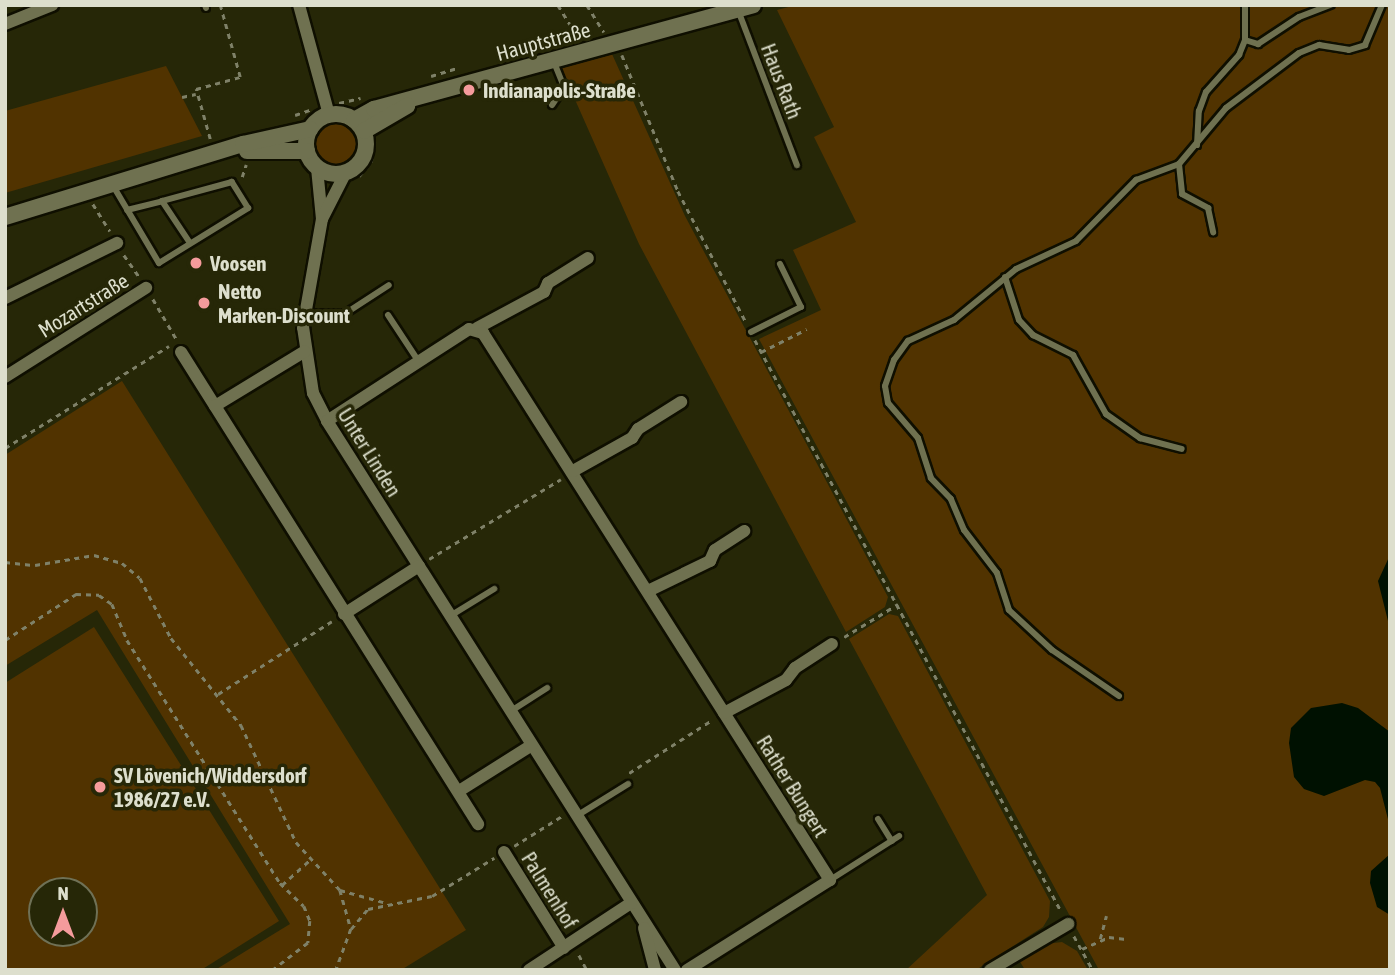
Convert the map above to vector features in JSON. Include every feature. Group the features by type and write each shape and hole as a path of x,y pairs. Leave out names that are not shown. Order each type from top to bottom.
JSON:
{"street":[{"path":"5,24 52,5"},
{"path":"299,5 328,115"},
{"name":"Hauptstraße","path":"359,126 374,109 745,7"},
{"name":"Hauptstraße","path":"359,126 381,121 426,95"},
{"path":"310,129 307,152 317,168 349,177 364,156 359,126 328,115"},
{"path":"5,217 85,189 310,129 328,115"},
{"path":"214,154 307,152"},
{"name":"Unter Linden","path":"317,168 322,219 304,313 305,351 313,393 327,421 643,924 675,970"},
{"name":"Unter Linden","path":"322,219 349,177"},
{"name":"Mozartstraße","path":"5,298 69,271 117,243"},
{"path":"327,421 419,362 544,292 548,284 588,258"},
{"name":"Mozartstraße","path":"5,377 146,288"},
{"name":"Rather Bungert","path":"477,328 573,471 613,544 628,556 657,614 724,713 830,880"},
{"path":"215,406 305,351"},
{"path":"181,352 478,824"},
{"path":"573,471 632,438 638,429 681,402"},
{"path":"648,592 710,561 715,550 744,531"},
{"path":"344,614 419,566"},
{"path":"724,713 786,680 795,668 832,644"},
{"path":"459,791 531,744"},
{"name":"Palmenhof","path":"504,852 568,945"},
{"path":"687,970 830,880"},
{"name":"Palmenhof","path":"529,970 631,904"},
{"path":"990,970 1068,923"},
{"name":"Unter Linden","path":"643,924 655,970"}],"lane":[{"path":"1197,145 1199,111 1206,92 1238,55 1244,40 1245,5"},
{"path":"1244,40 1258,44 1299,16 1331,5"},
{"path":"1119,696 1052,650 1009,610 997,573 964,530 951,499 931,478 918,438 885,396 901,348 954,320 1005,277 1076,241 1136,180 1179,164 1226,108 1299,53 1319,45 1349,50 1365,45 1382,5"},
{"name":"Haus Rath","path":"745,7 797,165"},
{"path":"552,105 564,87 554,60"},
{"path":"1179,164 1182,194 1208,208 1213,232"},
{"path":"111,182 127,210 159,263 248,208 232,182 127,210"},
{"path":"163,201 190,243"},
{"path":"751,332 801,307 780,264"},
{"path":"1005,277 1019,320 1033,335 1073,355 1106,414 1140,438 1182,449"},
{"path":"304,313 346,313 389,285"},
{"path":"388,315 419,362"},
{"path":"450,616 494,589"},
{"path":"510,711 547,688"},
{"path":"576,816 628,784"},
{"path":"878,818 892,841"},
{"path":"830,880 900,836"}],"path":[{"path":"214,154 196,89 240,77 220,5"},
{"path":"558,5 579,38"},
{"path":"587,5 614,43 678,191 761,352 1093,970"},
{"path":"182,97 197,94"},
{"path":"349,177 365,172 376,140 387,131 381,121"},
{"path":"5,448 178,339 85,189"},
{"path":"761,352 807,330"},
{"path":"419,566 573,471"},
{"path":"5,562 35,565 87,554 122,563 147,587 171,638 218,694 256,753 296,842 340,890 365,901 384,902 415,900 445,890"},
{"path":"5,640 76,594 99,595 112,604 127,640 281,886 304,906 310,931 300,953 273,970"},
{"path":"832,644 898,604"},
{"path":"218,694 344,614"},
{"path":"621,778 724,713"},
{"path":"281,886 311,859"},
{"path":"340,890 351,929"},
{"path":"336,970 351,929 368,909 384,902"},
{"path":"1100,939 1106,916"},
{"path":"1082,949 1100,939 1126,939"},
{"path":"568,945 587,970"}],"shaded area":[{"path":"796,5 1390,5 1390,970 1099,970 759,339 821,310 793,250 856,222 814,137 834,127 777,10"},
{"path":"612,54 685,216 888,597 885,607 846,632 639,244 561,68"},
{"path":"166,66 202,136 5,193 5,111"},
{"path":"336,124 350,130 356,144 350,158 336,164 322,158 316,144 322,130"},
{"path":"122,381 466,930 401,970 215,970 290,924 97,610 5,666 5,455"},
{"path":"1390,555 1390,629 1378,581"},
{"path":"889,614 898,616 1050,901 1049,917 1043,927 976,970 906,970 987,895 849,639"},
{"name":"SV Lövenich/Widdersdorf 1986/27 e.V.","path":"94,627 279,921 201,970 5,970 5,683"},
{"path":"1342,703 1358,708 1390,732 1390,827 1380,788 1375,782 1365,780 1324,796 1304,789 1294,777 1289,743 1291,728 1311,708"},
{"path":"1390,854 1390,915 1377,907 1370,883 1371,871"},
{"path":"1062,942 1077,951 1088,970 1025,970 1019,960 1045,944"}],"place":[{"name":"Indianapolis-Straße","path":"469,90"},
{"name":"Voosen","path":"196,263"},
{"name":"Netto Marken-Discount","path":"204,303"},
{"name":"SV Lövenich/Widdersdorf 1986/27 e.V.","path":"100,787"}]}
